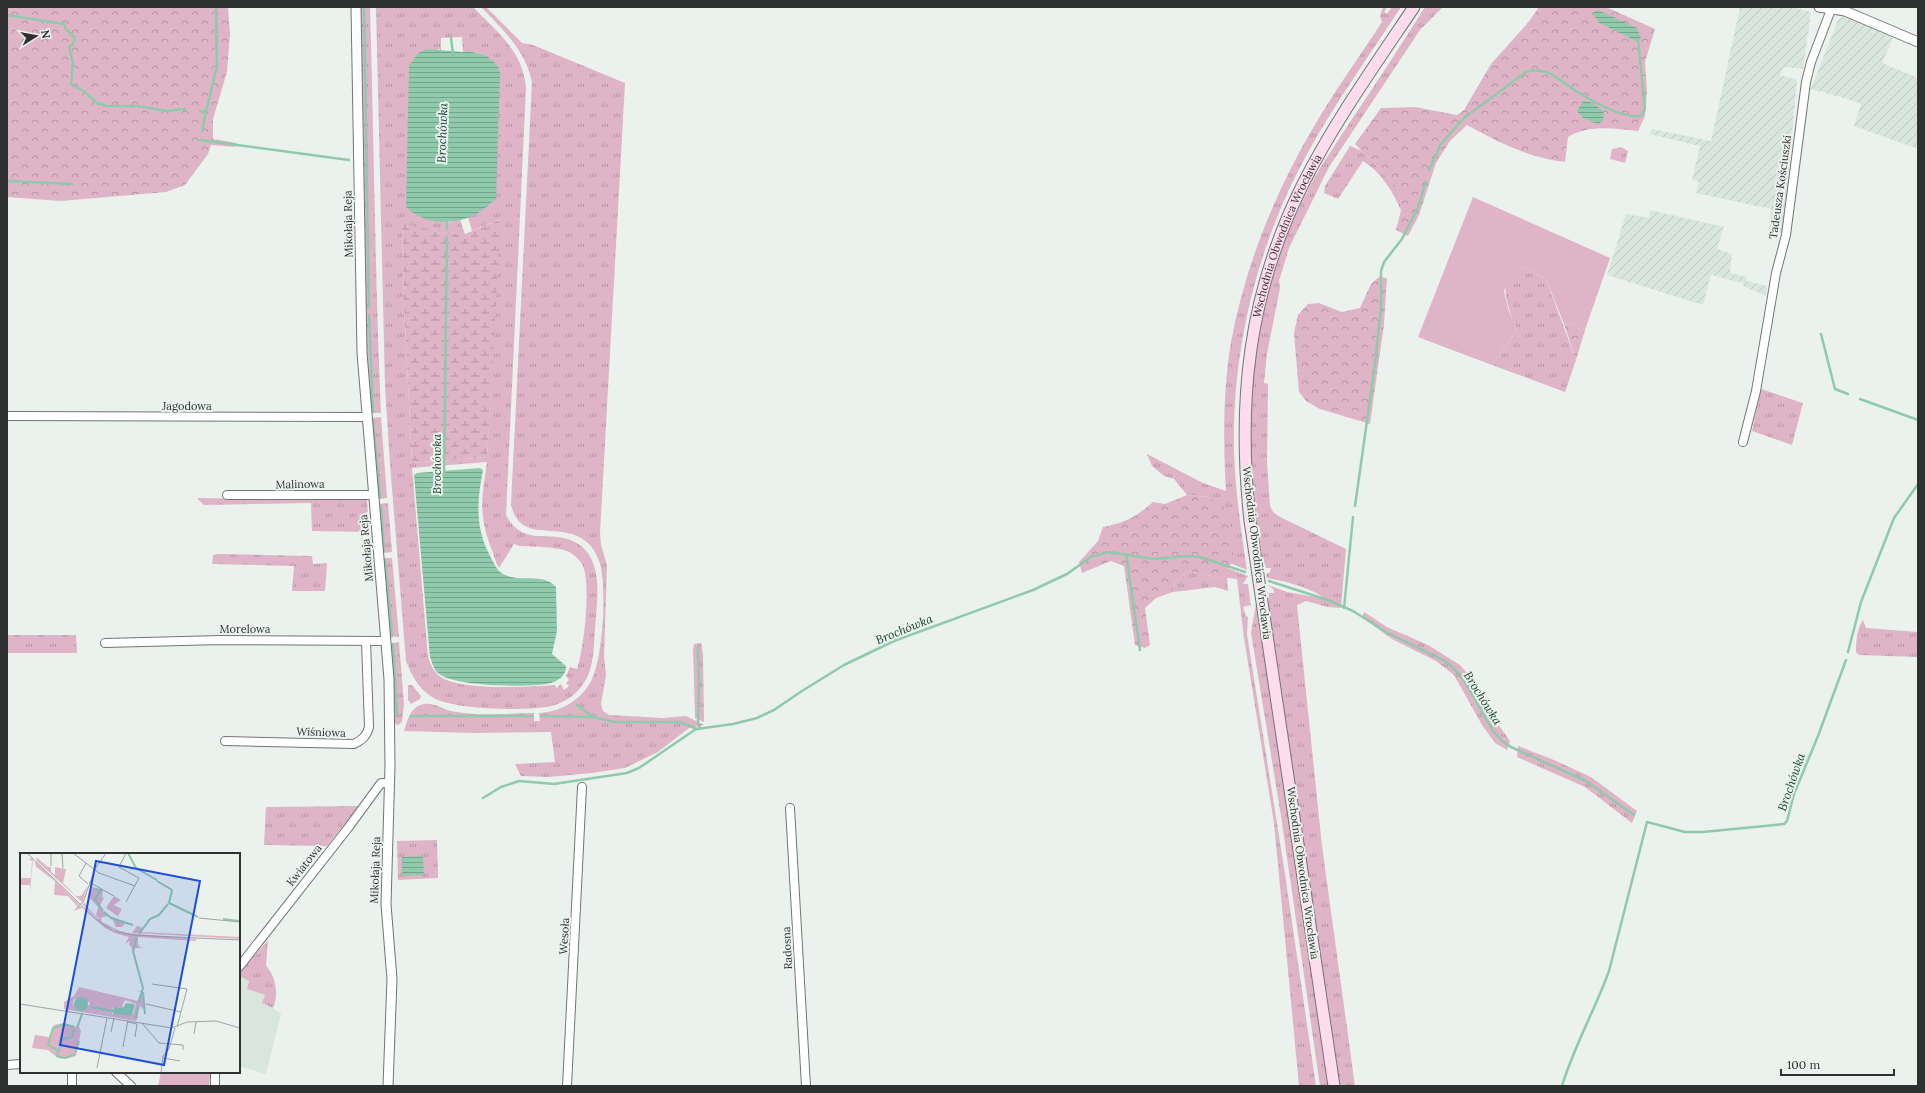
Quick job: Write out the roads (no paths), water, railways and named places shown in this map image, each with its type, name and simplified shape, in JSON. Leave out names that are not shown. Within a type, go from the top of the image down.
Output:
[{"type":"main road","name":"Wschodnia Obwodnica Wrocławia","points":[[1334,1086],[1256,564],[1245,462],[1245,401],[1255,326],[1270,265],[1286,221],[1310,172],[1345,113],[1414,7]]},
{"type":"street","name":"Mikołaja Reja","points":[[356,7],[362,353],[390,705],[386,904],[392,980],[388,1086]]},
{"type":"street","points":[[1819,7],[1845,11],[1918,42]]},
{"type":"street","name":"Tadeusza Kościuszki","points":[[1743,442],[1756,391],[1776,273],[1786,235],[1806,82],[1811,62],[1832,8]]},
{"type":"street","name":"Jagodowa","points":[[7,416],[366,417]]},
{"type":"street","name":"Malinowa","points":[[227,495],[373,495]]},
{"type":"street","name":"Morelowa","points":[[105,642],[237,640],[386,641]]},
{"type":"street","name":"Wiśniowa","points":[[225,741],[354,744],[361,741],[368,732],[369,727],[366,641]]},
{"type":"street","name":"Kwiatowa","points":[[240,966],[344,834],[381,783],[389,783]]},
{"type":"street","name":"Wesoła","points":[[567,1086],[582,787]]},
{"type":"street","name":"Radosna","points":[[790,808],[806,1086]]},
{"type":"street","points":[[7,1065],[20,1064]]},
{"type":"street","points":[[72,1073],[72,1086]]},
{"type":"street","points":[[117,1073],[131,1086]]},
{"type":"street","points":[[215,1073],[215,1086]]},
{"type":"water","points":[[1598,10],[1637,28],[1641,38],[1638,42],[1598,22],[1594,12]]},
{"type":"water","points":[[427,49],[463,52],[469,51],[487,56],[498,66],[500,74],[496,199],[481,211],[468,218],[449,222],[440,222],[422,217],[413,213],[406,207],[409,66],[418,53]]},
{"type":"water","points":[[1583,101],[1590,102],[1604,111],[1603,121],[1598,124],[1583,118],[1577,111]]},
{"type":"water","points":[[480,468],[483,470],[479,492],[479,523],[484,544],[497,568],[509,577],[545,580],[556,587],[557,631],[552,654],[566,666],[566,669],[562,677],[554,682],[541,685],[510,686],[475,684],[459,681],[446,678],[438,673],[434,668],[430,657],[414,475],[417,473]]},
{"type":"water","points":[[423,856],[424,875],[402,876],[402,857]]},
{"type":"waterway","points":[[206,112],[217,66],[216,7]]},
{"type":"waterway","points":[[364,7],[369,307]]},
{"type":"waterway","points":[[7,15],[64,24],[66,29],[75,38],[73,44],[69,47],[73,63],[71,84],[85,92],[97,103],[107,106],[138,106],[167,111],[185,109]]},
{"type":"waterway","name":"Brochówka","points":[[451,38],[453,54]]},
{"type":"waterway","points":[[1429,170],[1441,144],[1464,118],[1526,72],[1547,72],[1583,95],[1607,108],[1625,115],[1641,116],[1645,108],[1638,40]]},
{"type":"waterway","points":[[200,111],[206,112],[202,131]]},
{"type":"waterway","points":[[200,140],[349,160]]},
{"type":"waterway","points":[[7,181],[72,184]]},
{"type":"waterway","points":[[1355,506],[1375,364],[1381,308],[1381,271],[1384,262],[1402,239],[1418,208],[1426,181]]},
{"type":"waterway","name":"Brochówka","points":[[447,221],[447,229]]},
{"type":"waterway","name":"Brochówka","points":[[444,472],[447,237]]},
{"type":"waterway","points":[[369,315],[373,412]]},
{"type":"waterway","points":[[1821,334],[1835,389],[1848,394]]},
{"type":"waterway","points":[[1860,399],[1918,420]]},
{"type":"waterway","points":[[373,421],[380,497]]},
{"type":"waterway","name":"Brochówka","points":[[1848,652],[1861,602],[1894,518],[1918,484]]},
{"type":"waterway","points":[[381,506],[384,551]]},
{"type":"waterway","points":[[1344,608],[1353,517]]},
{"type":"waterway","name":"Brochówka","points":[[577,705],[593,717],[614,722],[680,722],[697,729],[733,724],[757,718],[774,710],[844,665],[894,641],[1033,590],[1067,574],[1091,557],[1108,552],[1154,559],[1186,556],[1200,557],[1245,572]]},
{"type":"waterway","points":[[1126,554],[1140,650]]},
{"type":"waterway","points":[[385,560],[392,636]]},
{"type":"waterway","name":"Brochówka","points":[[1269,581],[1328,600],[1353,611],[1388,633],[1447,662],[1463,678],[1493,731],[1502,741],[1511,747],[1586,781],[1634,815]]},
{"type":"waterway","points":[[393,644],[397,716]]},
{"type":"waterway","points":[[698,648],[698,723],[700,728]]},
{"type":"waterway","name":"Brochówka","points":[[1562,1086],[1572,1057],[1609,971],[1647,822],[1685,832],[1703,832],[1784,824],[1787,821],[1794,794],[1818,736],[1846,660]]},
{"type":"waterway","points":[[411,716],[532,716]]},
{"type":"waterway","points":[[541,716],[593,717]]},
{"type":"waterway","points":[[483,798],[501,787],[519,781],[554,784],[627,773],[639,768],[696,729]]}]
